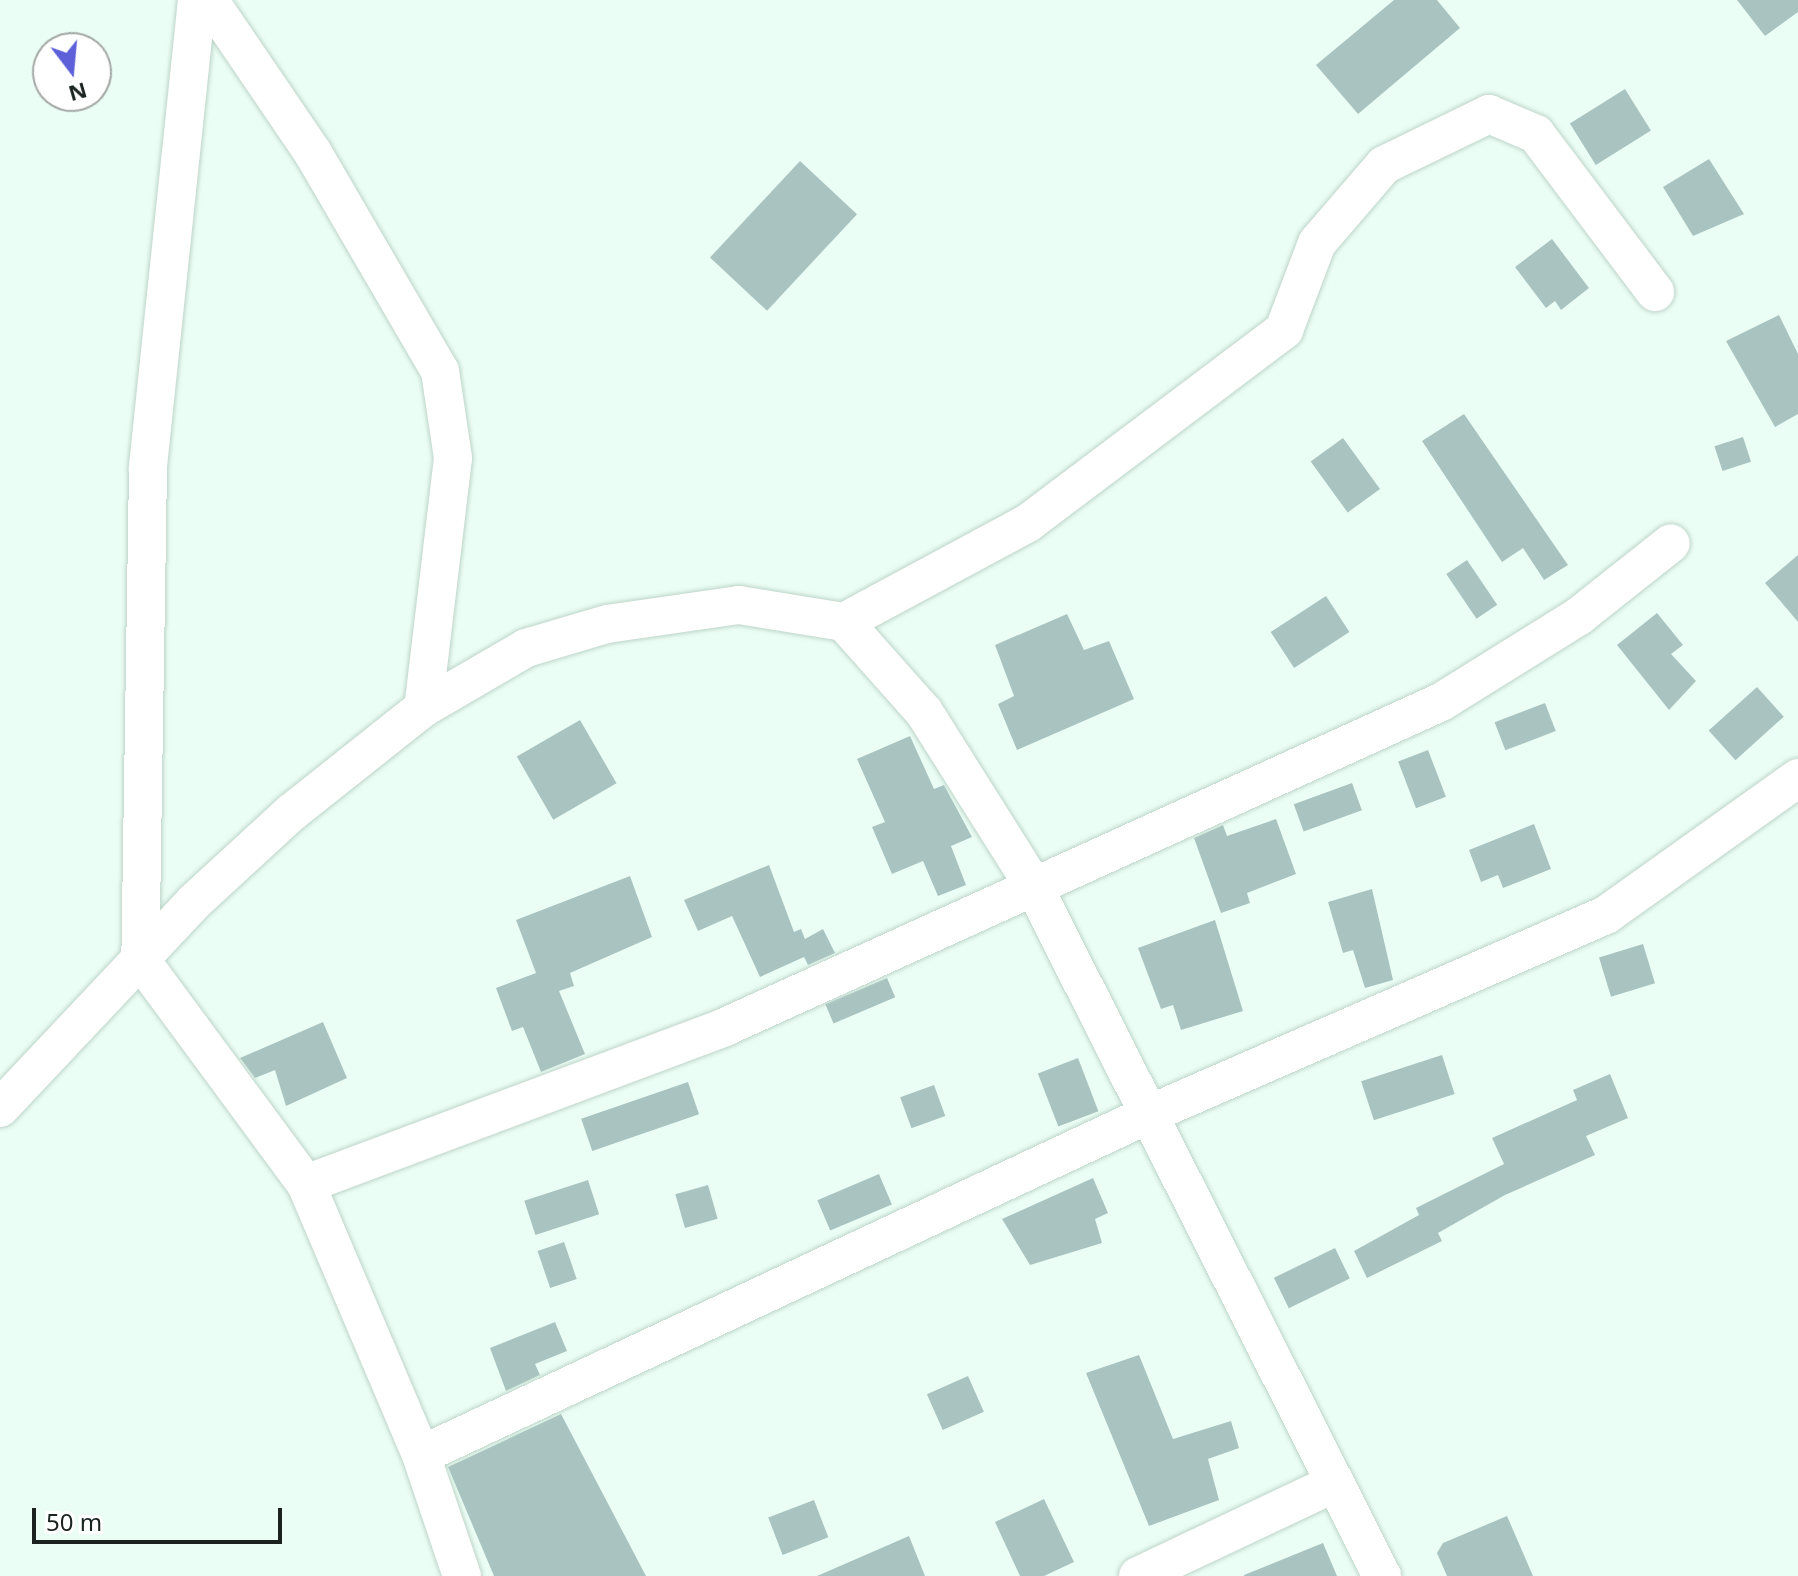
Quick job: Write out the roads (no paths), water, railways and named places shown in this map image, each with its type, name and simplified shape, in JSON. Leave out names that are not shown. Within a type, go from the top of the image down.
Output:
[{"type":"street","points":[[197,0],[148,469],[140,959],[306,1184],[421,1455],[462,1576]]},
{"type":"street","points":[[209,0],[313,153],[440,371],[453,458],[423,708]]},
{"type":"street","points":[[0,1108],[140,959],[292,812],[423,708],[526,648],[607,624],[739,605],[844,622],[1028,523],[1284,330],[1317,243],[1384,165],[1489,114],[1536,134],[1655,292]]},
{"type":"street","points":[[306,1184],[725,1027],[1441,702],[1579,616],[1671,543]]},
{"type":"street","points":[[844,622],[924,712],[1034,887],[1145,1116],[1382,1576]]},
{"type":"street","points":[[421,1455],[1145,1116],[1606,915],[1798,778]]},
{"type":"street","points":[[1138,1576],[1335,1483]]}]
